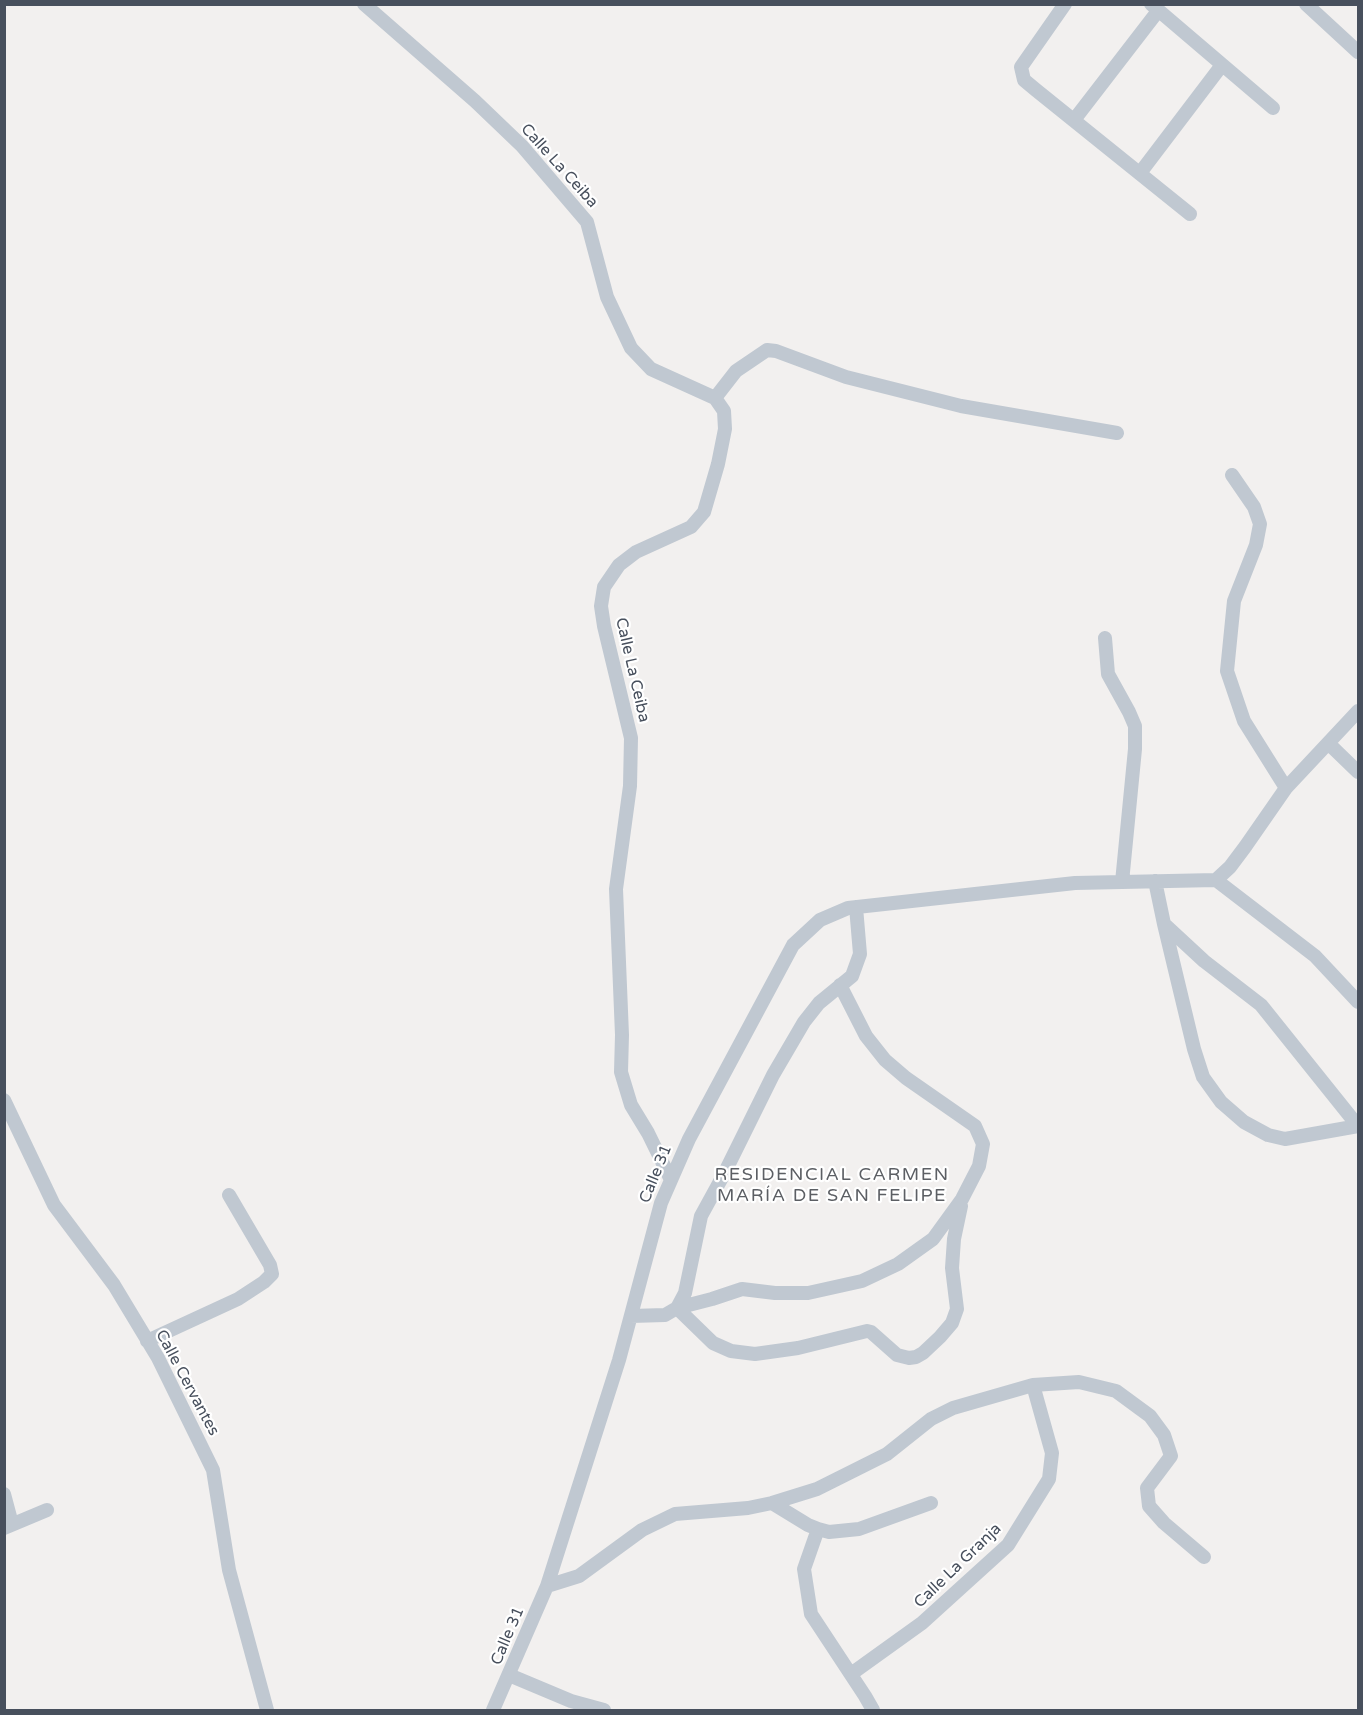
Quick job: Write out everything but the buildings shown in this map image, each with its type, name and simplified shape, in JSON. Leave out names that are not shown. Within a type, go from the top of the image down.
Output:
[{"type":"street","name":"Calle La Ceiba","points":[[364,4],[475,101],[522,146],[587,222],[607,297],[631,348],[651,369],[715,398],[723,411],[725,429],[704,512],[691,527],[636,552],[619,565],[604,586],[602,606],[604,626],[631,738],[630,786],[616,888],[622,1035],[621,1072],[631,1105],[648,1133],[670,1180]]},
{"type":"street","points":[[1065,4],[1021,67],[1024,80],[1190,214]]},
{"type":"street","points":[[1306,4],[1359,52]]},
{"type":"street","points":[[1074,120],[1155,8],[1273,108]]},
{"type":"street","points":[[1140,173],[1222,65]]},
{"type":"street","points":[[715,398],[736,371],[767,350],[776,351],[846,377],[961,406],[1118,433]]},
{"type":"street","points":[[1232,475],[1254,507],[1260,524],[1256,545],[1234,601],[1227,671],[1244,721],[1286,788]]},
{"type":"street","points":[[1105,638],[1108,674],[1135,726],[1135,749],[1122,882]]},
{"type":"street","points":[[1359,711],[1286,788],[1230,867],[1216,880],[1315,956],[1359,1002]]},
{"type":"street","points":[[1328,743],[1359,772]]},
{"type":"street","name":"Calle 31","points":[[493,1710],[547,1586],[619,1360],[661,1203],[670,1180],[688,1139],[793,945],[820,920],[848,908],[1075,883],[1216,880]]},
{"type":"street","points":[[1155,881],[1164,924],[1194,1049],[1203,1077],[1221,1102],[1244,1122],[1268,1135],[1285,1139],[1359,1126],[1261,1005],[1204,961],[1164,924]]},
{"type":"street","points":[[677,1308],[685,1293],[701,1216],[773,1075],[804,1022],[819,1003],[852,976],[860,954],[856,907]]},
{"type":"street","points":[[631,1316],[665,1315],[677,1308],[742,1289],[775,1293],[807,1293],[862,1281],[898,1264],[933,1239],[962,1199],[979,1166],[982,1144],[975,1126],[906,1078],[885,1060],[866,1036],[840,985]]},
{"type":"street","name":"Calle Cervantes","points":[[4,1100],[54,1205],[114,1286],[158,1358],[213,1470],[229,1570],[267,1710]]},
{"type":"street","points":[[147,1341],[238,1299],[272,1274],[270,1265],[229,1195]]},
{"type":"street","points":[[677,1308],[713,1343],[731,1351],[755,1354],[798,1348],[867,1331],[897,1355],[916,1357],[923,1353],[952,1323],[957,1309],[952,1268],[954,1239],[962,1199]]},
{"type":"street","points":[[547,1586],[579,1576],[642,1530],[675,1514],[748,1508],[817,1489],[887,1454],[931,1419],[953,1408],[1033,1385],[1079,1382],[1116,1392],[1150,1416],[1164,1435],[1171,1456],[1147,1488],[1149,1506],[1164,1523],[1204,1557]]},
{"type":"street","name":"Calle La Granja","points":[[851,1674],[922,1623],[1008,1545],[1049,1479],[1052,1453],[1033,1385]]},
{"type":"street","points":[[4,1494],[8,1526],[47,1510]]},
{"type":"street","points":[[772,1503],[808,1525],[829,1532],[859,1529],[931,1503]]},
{"type":"street","points":[[818,1529],[804,1569],[811,1614],[873,1710]]},
{"type":"street","points":[[509,1675],[570,1701],[604,1710]]},
{"type":"district","name":"RESIDENCIAL CARMEN MARÍA DE SAN FELIPE","points":[[832,1185]]}]
